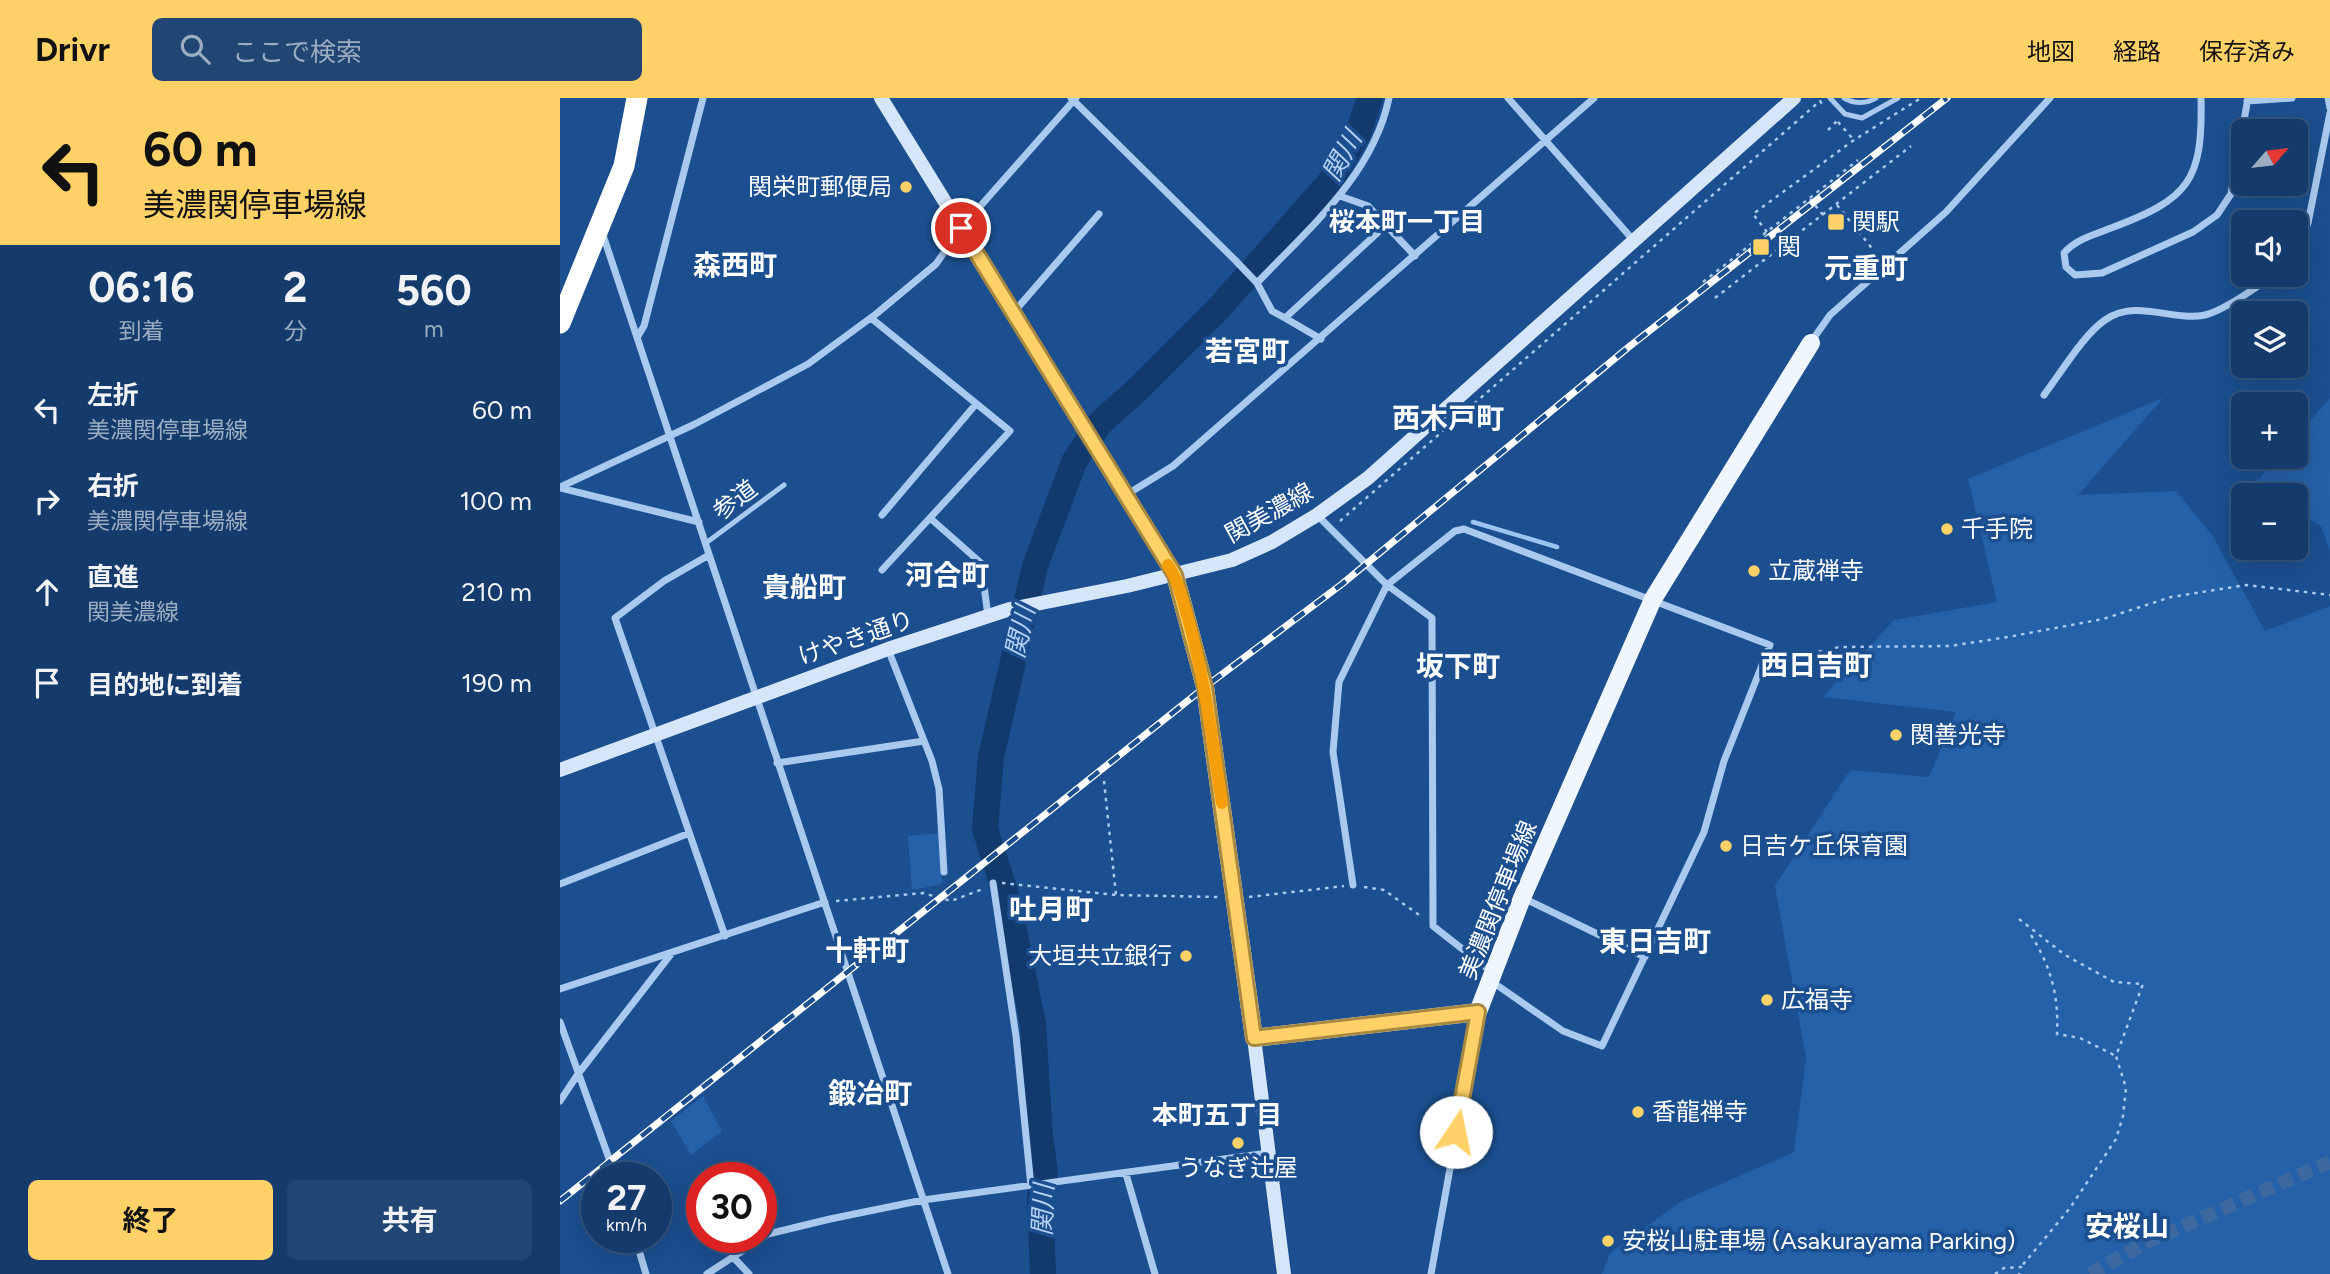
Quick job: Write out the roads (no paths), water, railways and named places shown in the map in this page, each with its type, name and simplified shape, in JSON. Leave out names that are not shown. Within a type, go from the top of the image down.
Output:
[{"type":"highway","points":[[560,323],[624,166],[637,98]]},
{"type":"main road","points":[[881,98],[1175,575],[1205,687],[1236,899],[1284,1274]]},
{"type":"main road","name":"関美濃線","points":[[1175,575],[1232,560],[1272,542],[1317,515],[1368,478],[1794,98]]},
{"type":"main road","name":"美濃関停車場線","points":[[1254,1038],[1478,1012],[1522,898],[1653,599],[1811,343]]},
{"type":"main road","name":"けやき通り","points":[[560,770],[656,737],[888,649],[1010,609],[1175,575]]},
{"type":"street","points":[[638,335],[644,326],[703,98]]},
{"type":"street","points":[[1257,283],[1340,196],[1368,157],[1389,98]]},
{"type":"street","points":[[1508,98],[1635,242]]},
{"type":"street","points":[[1126,495],[1173,466],[1594,98]]},
{"type":"street","points":[[1811,343],[1830,315],[1946,212],[2050,98]]},
{"type":"street","points":[[2201,98],[2201,151],[2192,176],[2176,194],[2146,215],[2073,242],[2064,253],[2066,267],[2075,275],[2102,273],[2193,232],[2217,215],[2231,194],[2248,99],[2292,98]]},
{"type":"street","points":[[2308,223],[2330,111],[2328,98]]},
{"type":"street","points":[[560,487],[695,424],[808,364],[871,318],[936,264],[961,228],[1074,99],[1257,283],[1272,311],[1321,339]]},
{"type":"street","points":[[1340,196],[1368,206],[1415,256]]},
{"type":"street","points":[[1013,313],[1099,214]]},
{"type":"street","points":[[600,225],[948,1274]]},
{"type":"street","points":[[1284,318],[1386,225]]},
{"type":"street","points":[[2044,395],[2106,319],[2126,311],[2157,310],[2187,317],[2207,315],[2255,287]]},
{"type":"street","points":[[871,318],[1010,431],[882,570]]},
{"type":"street","points":[[882,515],[975,404]]},
{"type":"street","points":[[560,487],[699,522]]},
{"type":"street","points":[[1317,515],[1329,530],[1368,563],[1387,585],[1432,618],[1433,926],[1492,977],[1563,1031],[1602,1046],[1704,832],[1724,761],[1770,645],[1464,528],[1455,531],[1387,585],[1339,682],[1334,752],[1353,885]]},
{"type":"street","points":[[930,518],[981,563],[988,616]]},
{"type":"street","points":[[709,555],[664,581],[615,618],[687,834],[725,936]]},
{"type":"street","points":[[888,649],[924,741],[939,789],[944,872]]},
{"type":"street","points":[[777,764],[924,741]]},
{"type":"street","points":[[560,884],[687,834]]},
{"type":"street","points":[[993,883],[1016,1036],[1031,1186]]},
{"type":"street","points":[[1522,898],[1645,957]]},
{"type":"street","points":[[560,989],[825,902]]},
{"type":"street","points":[[560,1101],[671,953]]},
{"type":"street","points":[[1431,1274],[1478,1012]]},
{"type":"street","points":[[560,1022],[610,1162]]},
{"type":"street","points":[[707,1274],[768,1234],[923,1200],[1268,1153]]},
{"type":"street","points":[[1126,1174],[1155,1274]]},
{"type":"street","points":[[640,1253],[646,1274]]},
{"type":"street","points":[[733,1257],[749,1274]]},
{"type":"lane","points":[[1830,98],[1845,114],[1862,118],[1898,98]]},
{"type":"lane","points":[[1844,98],[1850,102],[1870,102],[1876,98]]},
{"type":"lane","name":"参道","points":[[706,543],[785,485]]},
{"type":"waterway","name":"関川","points":[[1043,1274],[1040,1197],[1045,1171],[1040,1137],[1033,1024],[1008,901],[985,829],[991,757],[1035,566],[1074,462],[1100,423],[1219,308],[1330,182],[1358,133],[1370,98]]},
{"type":"waterway","points":[[1473,522],[1557,547]]},
{"type":"tunnel","points":[[2090,1274],[2147,1242],[2330,1162]]},
{"type":"railway","points":[[560,1201],[1205,687],[1342,584],[1630,346],[1947,98]]},
{"type":"place","name":"関栄町郵便局","points":[[906,187]]},
{"type":"place","name":"関駅","points":[[1836,222]]},
{"type":"place","name":"関","points":[[1761,247]]},
{"type":"place","name":"千手院","points":[[1947,529]]},
{"type":"place","name":"立蔵禅寺","points":[[1754,571]]},
{"type":"place","name":"関善光寺","points":[[1896,735]]},
{"type":"place","name":"日吉ケ丘保育園","points":[[1726,846]]},
{"type":"place","name":"大垣共立銀行","points":[[1186,956]]},
{"type":"place","name":"広福寺","points":[[1767,1000]]},
{"type":"place","name":"香龍禅寺","points":[[1638,1112]]},
{"type":"place","name":"うなぎ辻屋","points":[[1238,1143]]},
{"type":"place","name":"安桜山駐車場 (Asakurayama Parking)","points":[[1608,1241]]},
{"type":"district","name":"桜本町一丁目","points":[[1407,222]]},
{"type":"district","name":"森西町","points":[[735,265]]},
{"type":"district","name":"元重町","points":[[1866,268]]},
{"type":"district","name":"若宮町","points":[[1247,351]]},
{"type":"district","name":"西木戸町","points":[[1448,418]]},
{"type":"district","name":"河合町","points":[[947,575]]},
{"type":"district","name":"貴船町","points":[[804,587]]},
{"type":"district","name":"西日吉町","points":[[1816,665]]},
{"type":"district","name":"坂下町","points":[[1458,666]]},
{"type":"district","name":"吐月町","points":[[1051,909]]},
{"type":"district","name":"東日吉町","points":[[1655,941]]},
{"type":"district","name":"十軒町","points":[[867,950]]},
{"type":"district","name":"鍛冶町","points":[[870,1093]]},
{"type":"district","name":"本町五丁目","points":[[1217,1115]]},
{"type":"district","name":"安桜山","points":[[2127,1226]]}]
